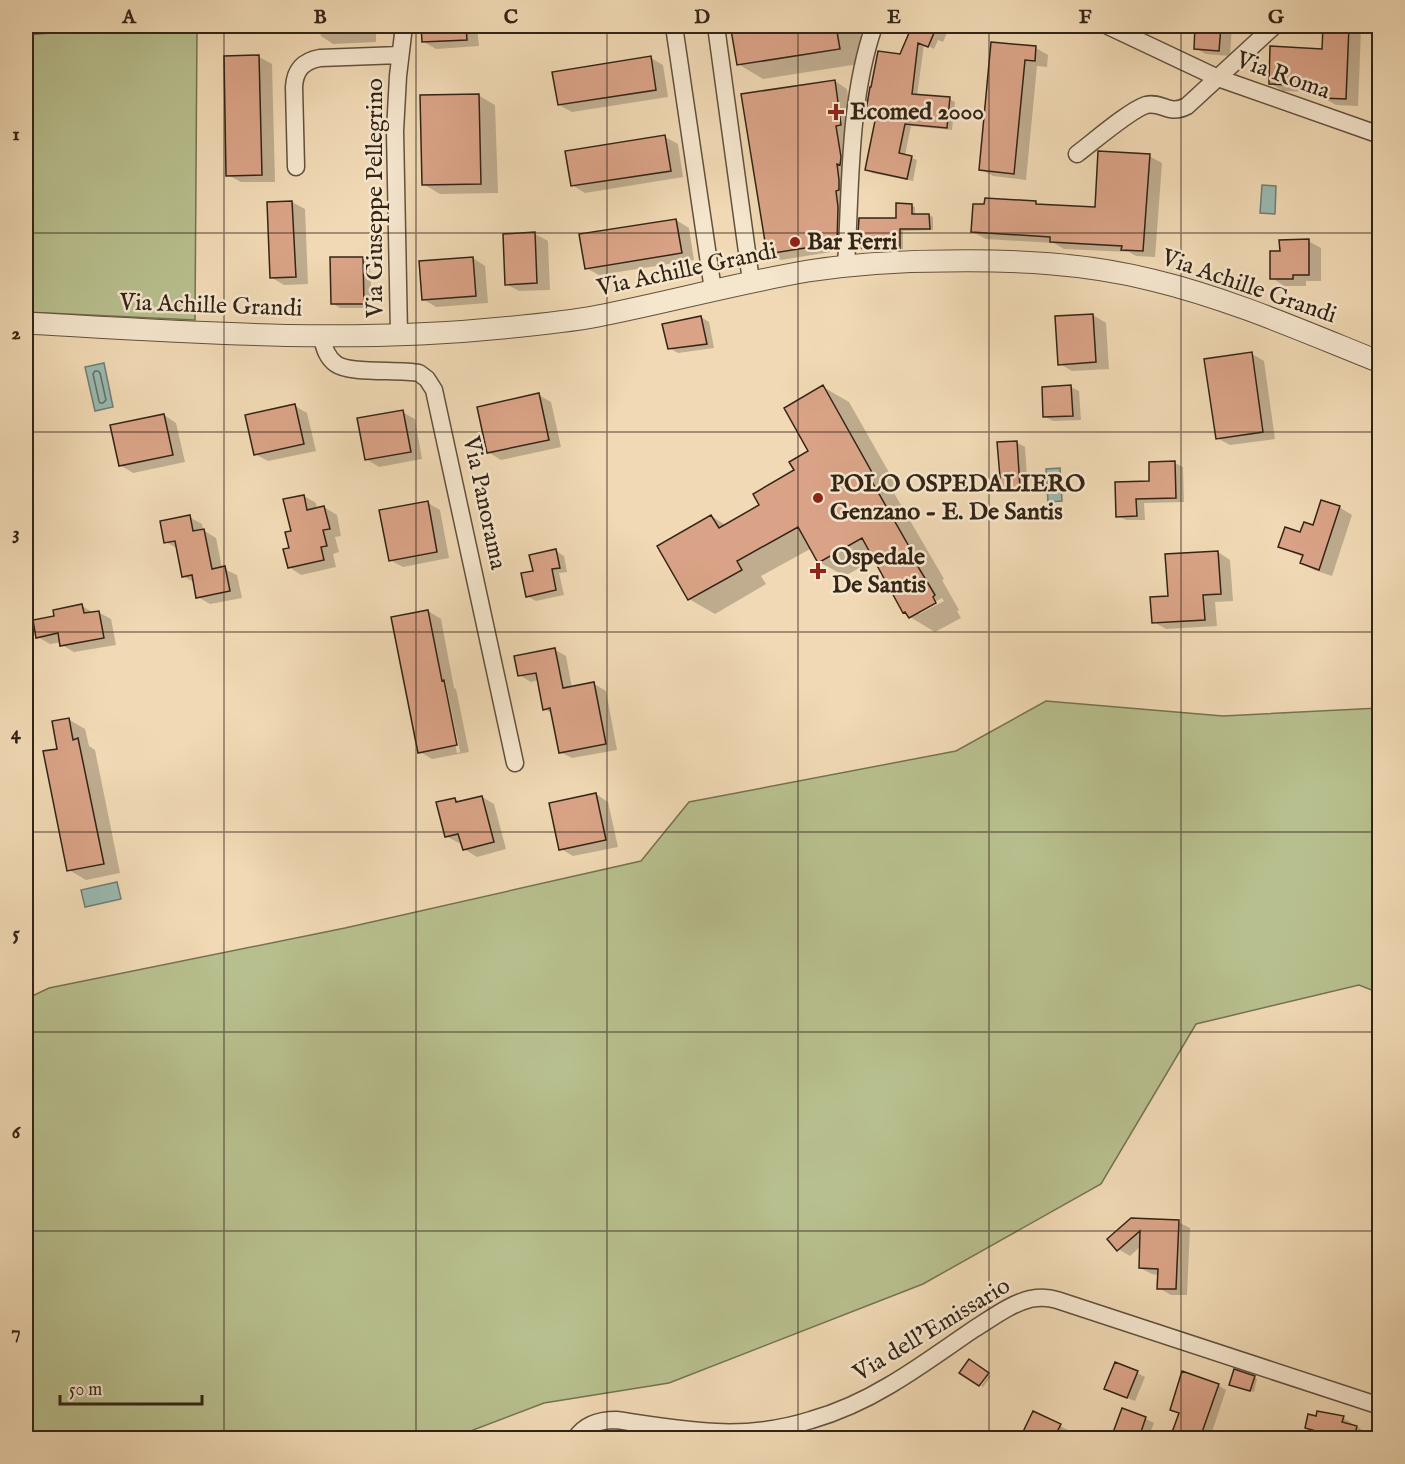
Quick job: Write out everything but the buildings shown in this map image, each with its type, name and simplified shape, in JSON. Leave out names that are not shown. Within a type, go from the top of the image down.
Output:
[{"type":"street","name":"Via Giuseppe Pellegrino","points":[[399,334],[395,131],[396,93],[404,26]]},
{"type":"street","points":[[674,26],[712,290]]},
{"type":"street","points":[[716,26],[751,281]]},
{"type":"street","points":[[846,266],[855,108],[863,65],[874,26]]},
{"type":"street","name":"Via Roma","points":[[1108,26],[1218,78],[1380,135]]},
{"type":"street","points":[[1077,154],[1142,107],[1155,105],[1170,110],[1183,108],[1190,104],[1274,26]]},
{"type":"street","points":[[296,167],[294,87],[295,77],[300,68],[308,61],[316,59],[400,55]]},
{"type":"street","name":"Via Achille Grandi","points":[[26,323],[180,332],[321,335],[399,334],[499,328],[596,316],[751,281],[846,266],[914,261],[992,261],[1057,264],[1156,280],[1237,305],[1380,362]]},
{"type":"street","name":"Via Panorama","points":[[321,335],[326,352],[332,361],[342,368],[418,373],[427,379],[434,390],[515,763]]},
{"type":"street","name":"Via dell'Emissario","points":[[576,1438],[587,1427],[604,1420],[725,1433],[754,1432],[807,1421],[866,1399],[1004,1310],[1024,1301],[1041,1297],[1058,1300],[1380,1406]]},
{"type":"green space","points":[[143,26],[197,26],[195,320],[26,312],[26,35]]},
{"type":"green space","points":[[1046,701],[1223,716],[1379,708],[1379,993],[1359,985],[1196,1024],[1101,1184],[923,1284],[669,1383],[544,1403],[452,1438],[26,1438],[26,999],[49,988],[345,928],[641,861],[689,802],[956,751]]},
{"type":"water","points":[[1262,185],[1276,186],[1275,214],[1260,213]]},
{"type":"water","points":[[104,363],[113,407],[95,411],[85,367]]},
{"type":"water","points":[[1060,468],[1062,501],[1048,502],[1046,469]]},
{"type":"water","points":[[117,882],[121,899],[85,907],[81,890]]},
{"type":"place","name":"Ecomed 2000","points":[[836,112]]},
{"type":"place","name":"Bar Ferri","points":[[795,242]]},
{"type":"place","name":"POLO OSPEDALIERO Genzano - E. De Santis","points":[[818,498]]},
{"type":"place","name":"Ospedale De Santis","points":[[818,571]]}]
